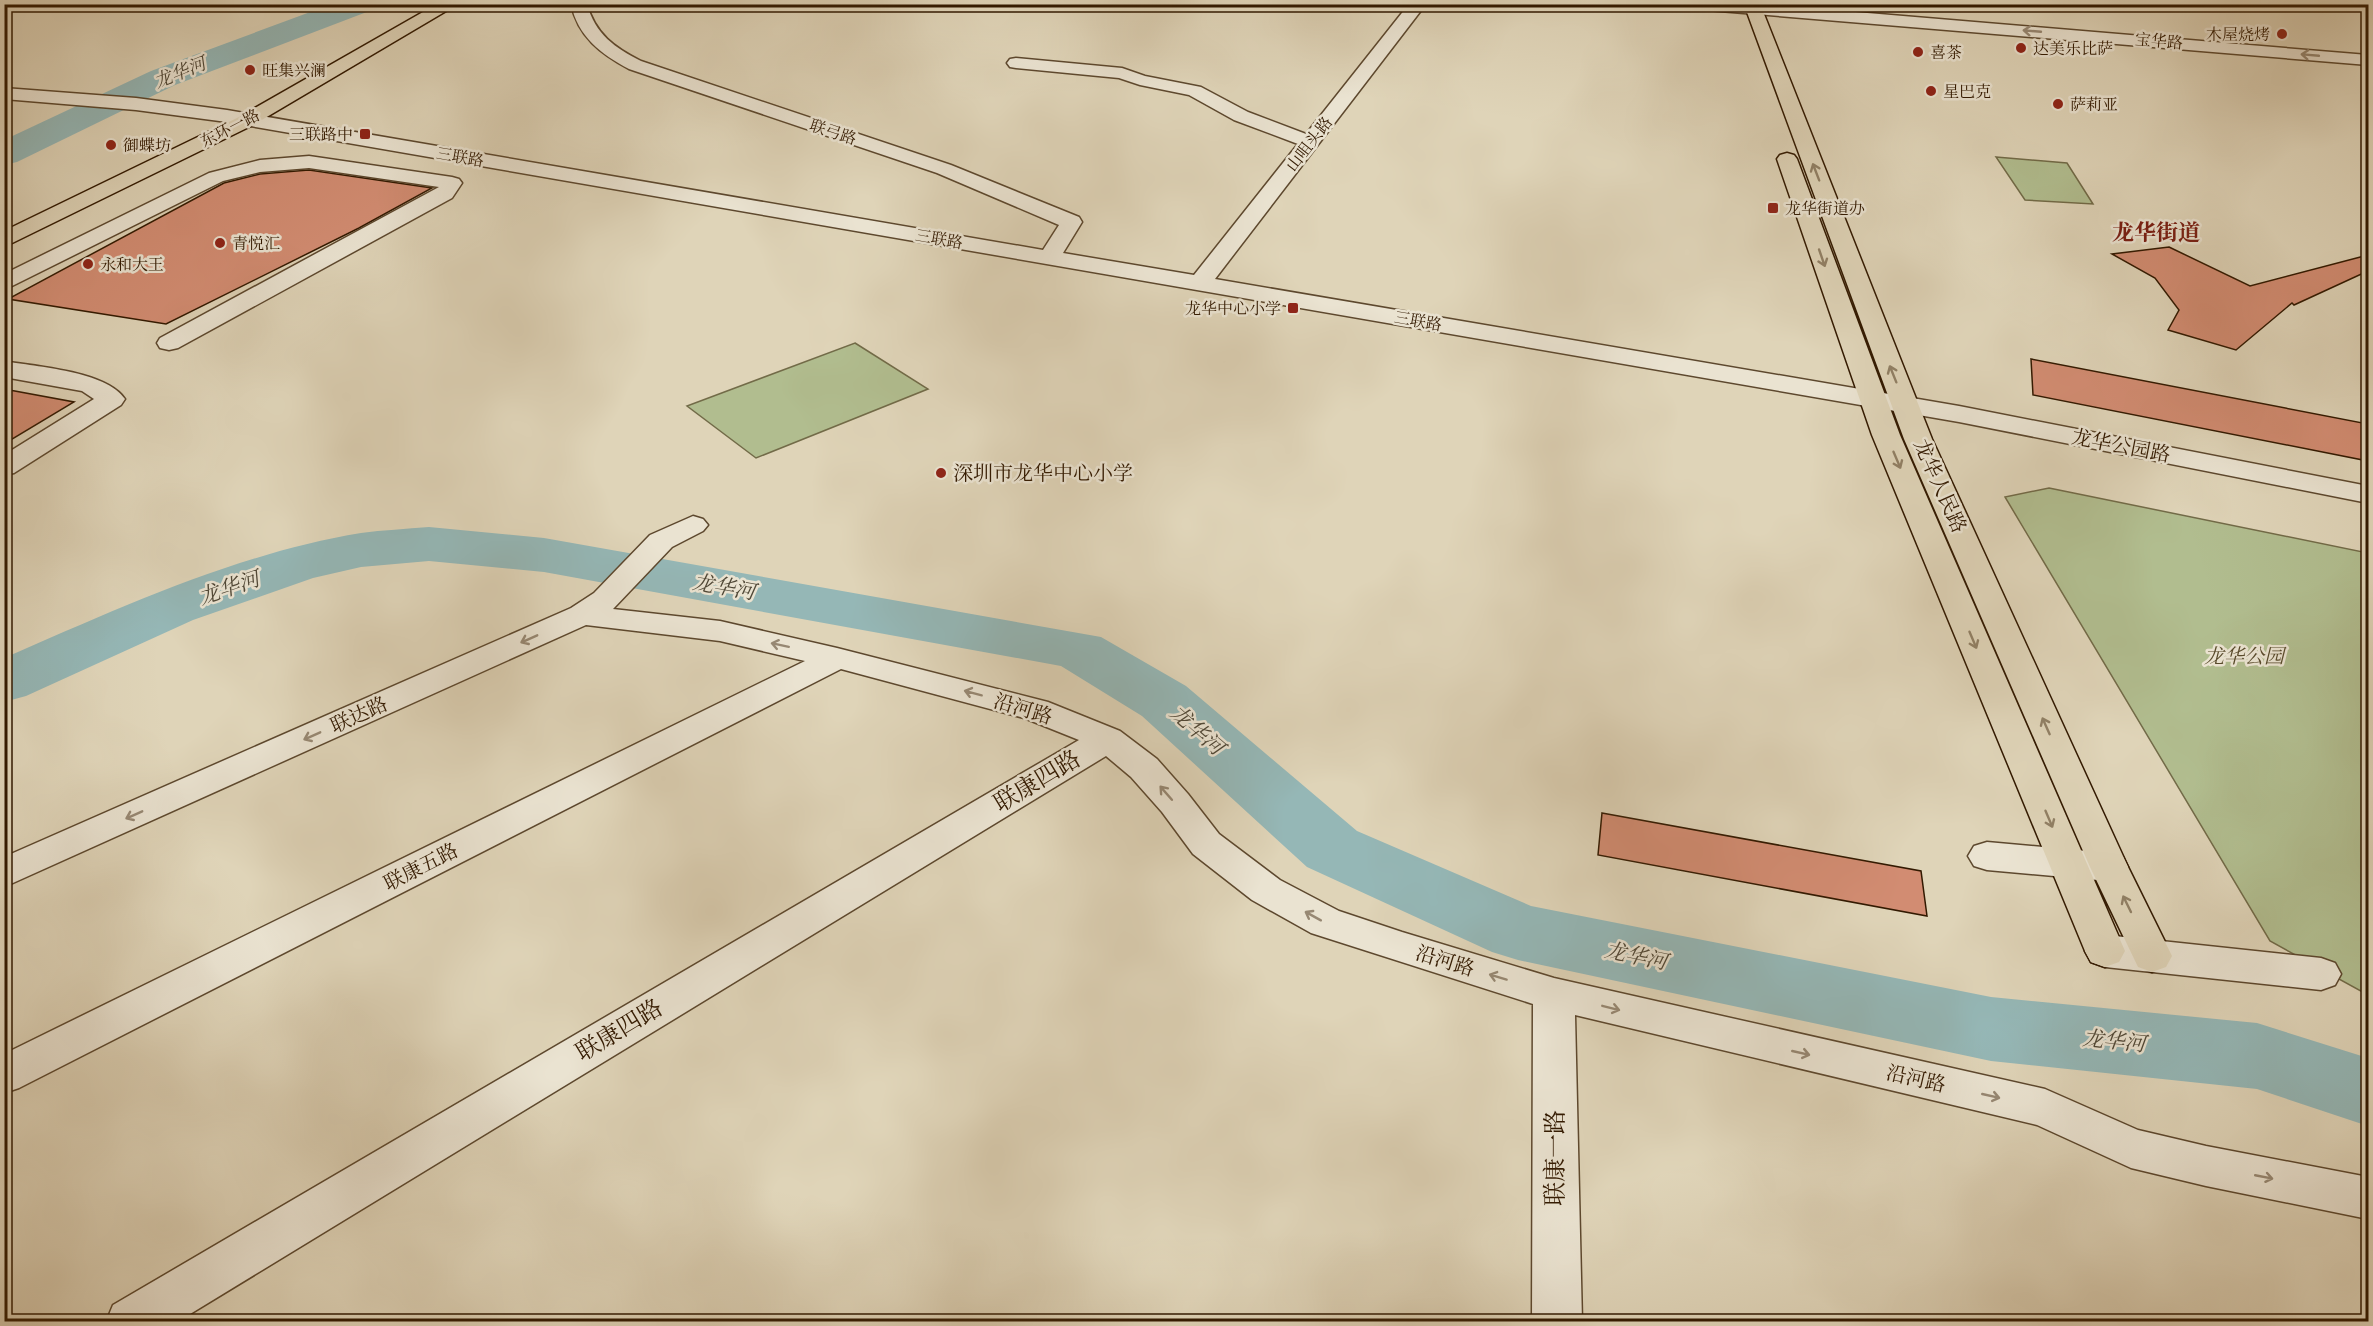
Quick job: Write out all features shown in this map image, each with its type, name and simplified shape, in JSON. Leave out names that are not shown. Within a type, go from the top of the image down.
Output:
[{"type":"main road","name":"东环一路","points":[[4,225],[236,118],[429,4]]},
{"type":"main road","name":"东环一路","points":[[4,240],[450,4]]},
{"type":"main road","name":"龙华人民路","points":[[1743,6],[1872,399],[2105,951]]},
{"type":"main road","name":"龙华人民路","points":[[1743,6],[1905,404],[2109,867],[2152,956]]},
{"type":"street","name":"联弓路","points":[[579,4],[581,18],[604,49],[635,65],[944,169],[1071,222],[1049,258]]},
{"type":"street","name":"山咀头路","points":[[1199,284],[1418,4]]},
{"type":"street","name":"宝华路","points":[[1695,4],[1743,6],[2368,60]]},
{"type":"street","points":[[1016,63],[1122,73],[1140,80],[1196,91],[1241,116],[1311,142]]},
{"type":"street","name":"三联路","points":[[4,93],[136,104],[236,118],[1872,399]]},
{"type":"street","points":[[4,283],[216,177],[260,166],[309,162],[452,183],[445,194],[169,343]]},
{"type":"street","points":[[4,369],[90,384],[112,399],[4,467]]},
{"type":"street","name":"龙华公园路","points":[[1872,399],[2368,495]]},
{"type":"street","name":"联达路","points":[[4,873],[582,615],[611,594],[652,550],[673,534],[693,525]]},
{"type":"street","name":"沿河路","points":[[582,615],[720,631],[837,658],[1036,710],[1108,739],[1144,768],[1175,803],[1206,844],[1266,890],[1325,922],[1554,994],[2045,1108],[2131,1148],[2206,1166],[2368,1198]]},
{"type":"street","name":"联康五路","points":[[4,1075],[837,658]]},
{"type":"street","name":"联康四路","points":[[131,1322],[1108,739]]},
{"type":"street","points":[[1987,856],[2109,867]]},
{"type":"street","points":[[2105,951],[2321,974]]},
{"type":"street","name":"联康一路","points":[[1554,994],[1557,1322]]},
{"type":"green space","points":[[1996,157],[2067,163],[2093,204],[2025,200]]},
{"type":"green space","points":[[855,343],[928,389],[756,458],[687,406]]},
{"type":"green space","name":"龙华公园","points":[[2049,488],[2368,553],[2368,995],[2270,941],[2005,497]]},
{"type":"building","name":"青悦汇","points":[[309,170],[432,188],[359,228],[166,324],[8,299],[224,183],[260,174]]},
{"type":"building","points":[[2169,247],[2250,286],[2368,255],[2368,271],[2294,305],[2292,303],[2236,350],[2168,330],[2179,310],[2155,278],[2112,254]]},
{"type":"building","points":[[2031,359],[2368,424],[2368,461],[2033,395]]},
{"type":"building","points":[[4,389],[74,402],[4,444]]},
{"type":"building","points":[[1602,813],[1921,871],[1927,916],[1598,855]]},
{"type":"waterway","name":"龙华河","points":[[4,154],[163,78],[361,4]]},
{"type":"waterway","name":"龙华河","points":[[4,682],[172,607],[296,565],[361,550],[429,544],[544,555],[1079,650],[1164,701],[1332,849],[1518,932],[1991,1029],[2257,1056],[2368,1092]]},
{"type":"place","name":"木屋烧烤","points":[[2282,34]]},
{"type":"place","name":"达美乐比萨","points":[[2021,48]]},
{"type":"place","name":"喜茶","points":[[1918,52]]},
{"type":"place","name":"旺集兴澜","points":[[250,70]]},
{"type":"place","name":"星巴克","points":[[1931,91]]},
{"type":"place","name":"萨莉亚","points":[[2058,104]]},
{"type":"place","name":"三联路中","points":[[365,134]]},
{"type":"place","name":"御蝶坊","points":[[111,145]]},
{"type":"place","name":"龙华街道办","points":[[1773,208]]},
{"type":"place","name":"青悦汇","points":[[220,243]]},
{"type":"place","name":"永和大王","points":[[88,264]]},
{"type":"place","name":"龙华中心小学","points":[[1293,308]]},
{"type":"place","name":"深圳市龙华中心小学","points":[[941,473]]},
{"type":"district","name":"龙华街道","points":[[2156,233]]}]
